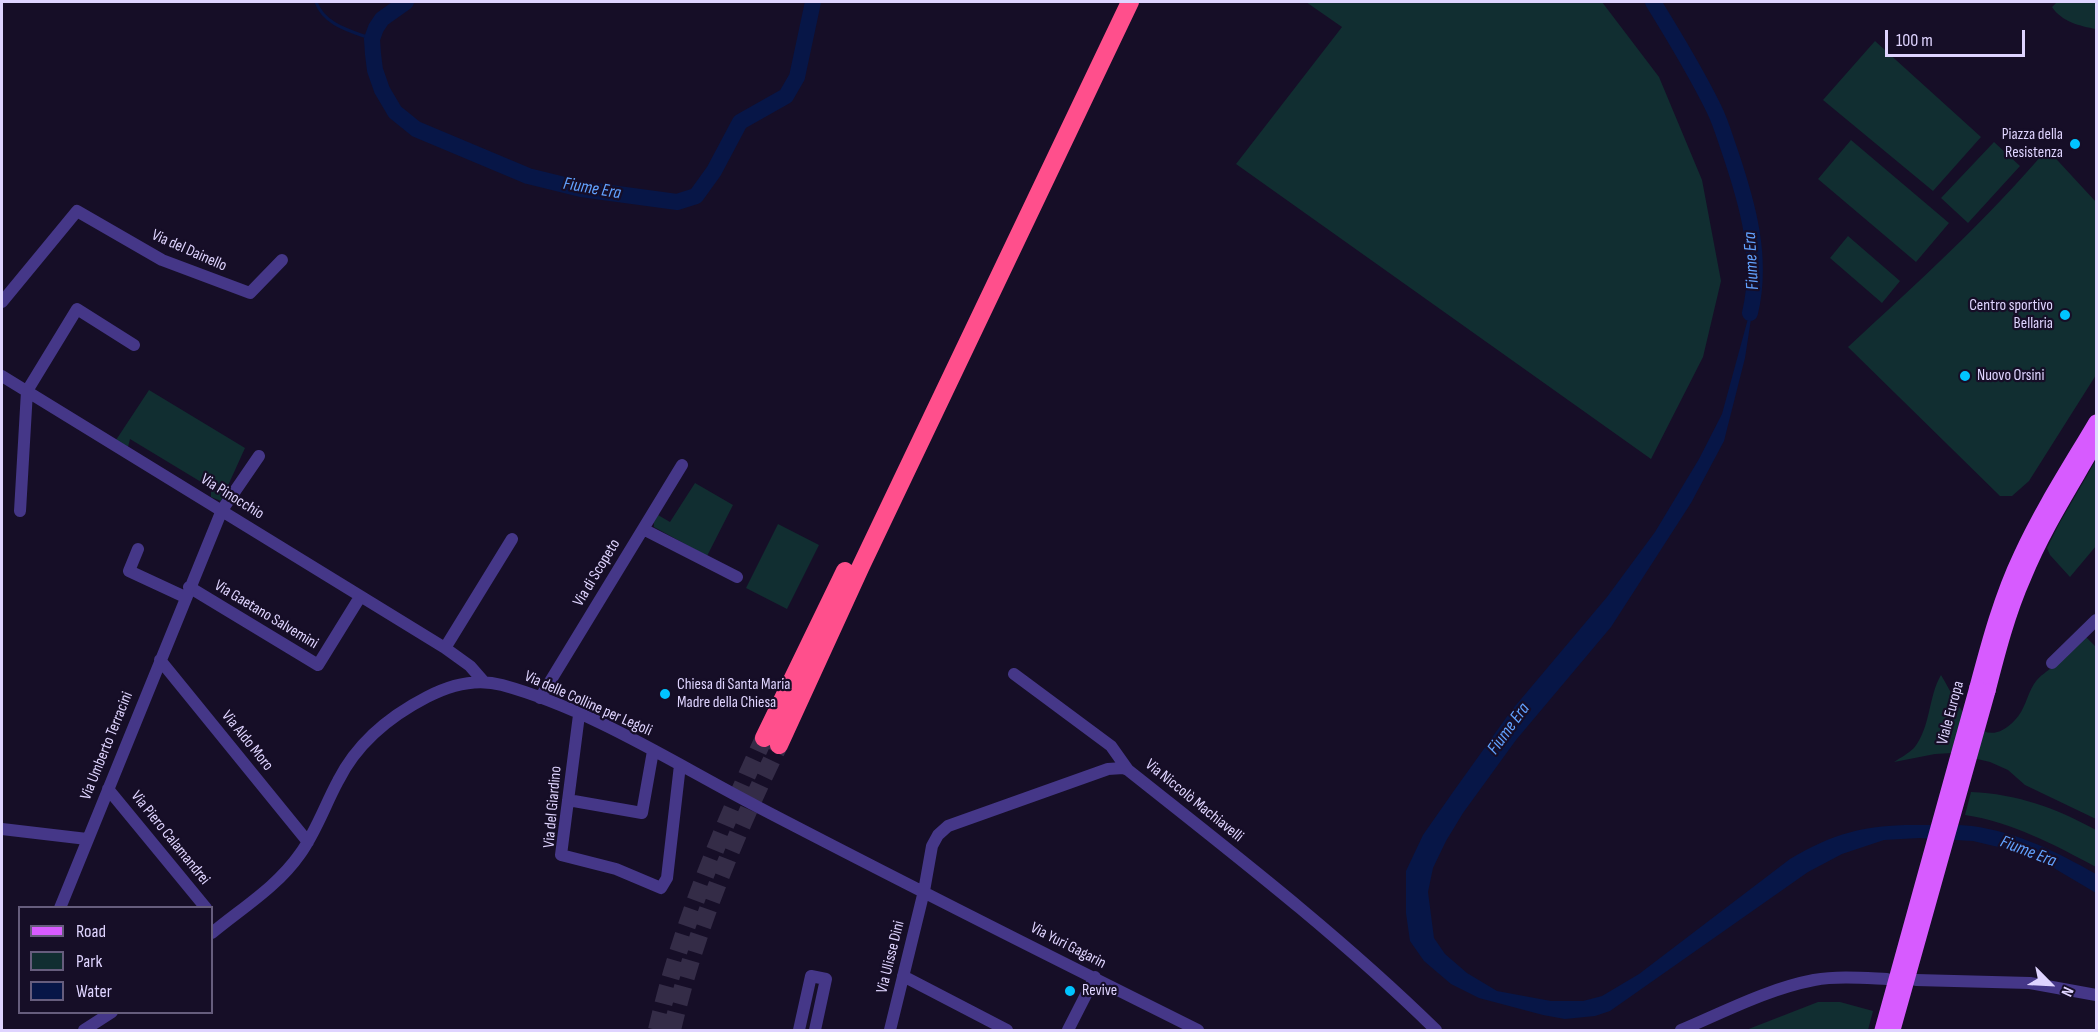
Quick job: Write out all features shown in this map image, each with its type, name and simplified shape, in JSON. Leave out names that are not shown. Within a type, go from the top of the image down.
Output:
[{"type":"highway","points":[[1118,2],[771,742],[861,566],[1130,2]]},
{"type":"main road","name":"Viale Europa","points":[[1893,1030],[1982,689],[2001,603],[2020,556],[2045,508],[2097,422]]},
{"type":"main road","name":"Viale Europa","points":[[1882,1030],[1982,689],[2031,560],[2097,443]]},
{"type":"street","name":"Via del Dainello","points":[[2,302],[77,211],[162,260],[250,293],[282,260]]},
{"type":"street","points":[[20,511],[27,391],[77,309],[134,345]]},
{"type":"street","name":"Via Pinocchio","points":[[2,376],[445,648],[470,666],[484,682]]},
{"type":"street","name":"Via Umberto Terracini","points":[[61,906],[222,510],[259,456]]},
{"type":"street","name":"Via di Scopeto","points":[[540,698],[682,465]]},
{"type":"street","points":[[643,529],[737,577]]},
{"type":"street","points":[[445,648],[512,538]]},
{"type":"street","points":[[138,549],[129,571],[188,592]]},
{"type":"street","name":"Via Gaetano Salvemini","points":[[188,592],[318,665],[360,597]]},
{"type":"street","points":[[2052,663],[2097,620]]},
{"type":"street","name":"Via Aldo Moro","points":[[160,660],[308,842]]},
{"type":"street","points":[[1014,674],[1111,746],[1128,770]]},
{"type":"street","name":"Via delle Colline per Legoli","points":[[216,929],[275,883],[295,861],[308,842],[343,770],[369,737],[391,719],[430,695],[460,684],[484,682],[502,685],[579,714],[924,891]]},
{"type":"street","name":"Via del Giardino","points":[[579,714],[561,855],[616,869],[661,888],[667,878],[680,765]]},
{"type":"street","points":[[568,800],[642,813],[653,751]]},
{"type":"street","name":"Via Niccolò Machiavelli","points":[[924,891],[932,846],[938,835],[948,826],[1108,769],[1123,768],[1318,923],[1436,1030]]},
{"type":"street","name":"Via Piero Calamandrei","points":[[108,789],[204,906]]},
{"type":"street","points":[[2,829],[87,839]]},
{"type":"street","name":"Via Ulisse Dini","points":[[890,1030],[924,891]]},
{"type":"street","name":"Via Yuri Gagarin","points":[[924,891],[1198,1030]]},
{"type":"street","points":[[799,1030],[811,976],[826,979],[815,1030]]},
{"type":"street","points":[[903,976],[1007,1030]]},
{"type":"street","points":[[1068,1030],[1095,977]]},
{"type":"street","points":[[1681,1030],[1758,997],[1799,983],[1829,978],[1887,979]]},
{"type":"street","points":[[1916,980],[2030,983],[2097,995]]},
{"type":"street","points":[[84,1030],[109,1014]]},
{"type":"green space","points":[[1306,2],[1602,2],[1659,77],[1702,180],[1721,281],[1703,357],[1651,459],[1236,164],[1342,27]]},
{"type":"green space","points":[[2057,2],[2096,2],[2096,29],[2066,20],[2052,7]]},
{"type":"green space","points":[[1875,41],[1981,137],[1933,191],[1823,100]]},
{"type":"green space","points":[[1851,140],[1949,223],[1916,262],[1818,179]]},
{"type":"green space","points":[[1994,142],[2020,166],[1968,223],[1941,198]]},
{"type":"green space","points":[[2047,149],[2096,202],[2096,375],[2029,481],[2012,496],[2000,496],[1848,347],[1976,226]]},
{"type":"green space","points":[[1848,236],[1900,281],[1882,303],[1830,258]]},
{"type":"green space","points":[[149,390],[245,448],[221,501],[211,497],[211,488],[130,439],[128,447],[116,440]]},
{"type":"green space","points":[[2096,460],[2096,546],[2070,577],[2050,555],[2047,548]]},
{"type":"green space","points":[[695,483],[733,505],[707,556],[654,527],[658,515],[670,522]]},
{"type":"green space","points":[[778,524],[819,545],[787,609],[746,588]]},
{"type":"green space","points":[[2086,637],[2096,647],[2096,819],[2025,785],[2008,770],[1990,762],[1952,753],[1894,762],[1912,750],[1920,740],[1941,675],[1970,721],[1990,733],[2002,730],[2018,716],[2036,681]]},
{"type":"green space","points":[[1971,792],[2020,799],[2066,815],[2096,830],[2096,867],[2016,829],[1965,815]]},
{"type":"green space","points":[[1818,1002],[1840,1002],[1873,1011],[1868,1030],[1746,1030]]},
{"type":"water","points":[[1755,293],[1745,358],[1724,441],[1691,503],[1611,627],[1516,740],[1463,813],[1446,841],[1433,868],[1428,892],[1434,938],[1445,954],[1467,973],[1497,991],[1551,1001],[1583,1001],[1602,996],[1639,974],[1790,859],[1838,836],[1885,826],[1972,826],[2021,838],[2096,874],[2096,893],[2047,864],[2015,851],[1973,841],[1919,838],[1884,840],[1842,854],[1808,872],[1610,1011],[1595,1016],[1565,1019],[1479,998],[1451,984],[1424,961],[1410,941],[1406,913],[1406,871],[1423,835],[1511,711],[1607,597],[1655,532],[1699,459],[1722,414]]},
{"type":"waterway","points":[[316,2],[320,10],[332,22],[372,39]]},
{"type":"waterway","name":"Fiume Era","points":[[406,2],[382,19],[376,28],[372,39],[373,54],[375,70],[382,90],[395,112],[416,129],[528,176],[581,189],[677,202],[696,196],[714,171],[740,122],[786,96],[797,77],[813,2]]},
{"type":"waterway","name":"Fiume Era","points":[[1653,2],[1714,109],[1737,172],[1748,212],[1754,252],[1754,292],[1750,313]]},
{"type":"tunnel","points":[[657,1030],[689,918],[732,810],[764,738]]},
{"type":"tunnel","points":[[672,1030],[692,957],[717,885],[779,745]]},
{"type":"place","name":"Piazza della Resistenza","points":[[2075,144]]},
{"type":"place","name":"Centro sportivo Bellaria","points":[[2065,315]]},
{"type":"place","name":"Nuovo Orsini","points":[[1965,376]]},
{"type":"place","name":"Chiesa di Santa Maria Madre della Chiesa","points":[[665,694]]},
{"type":"place","name":"Revive","points":[[1070,991]]}]
